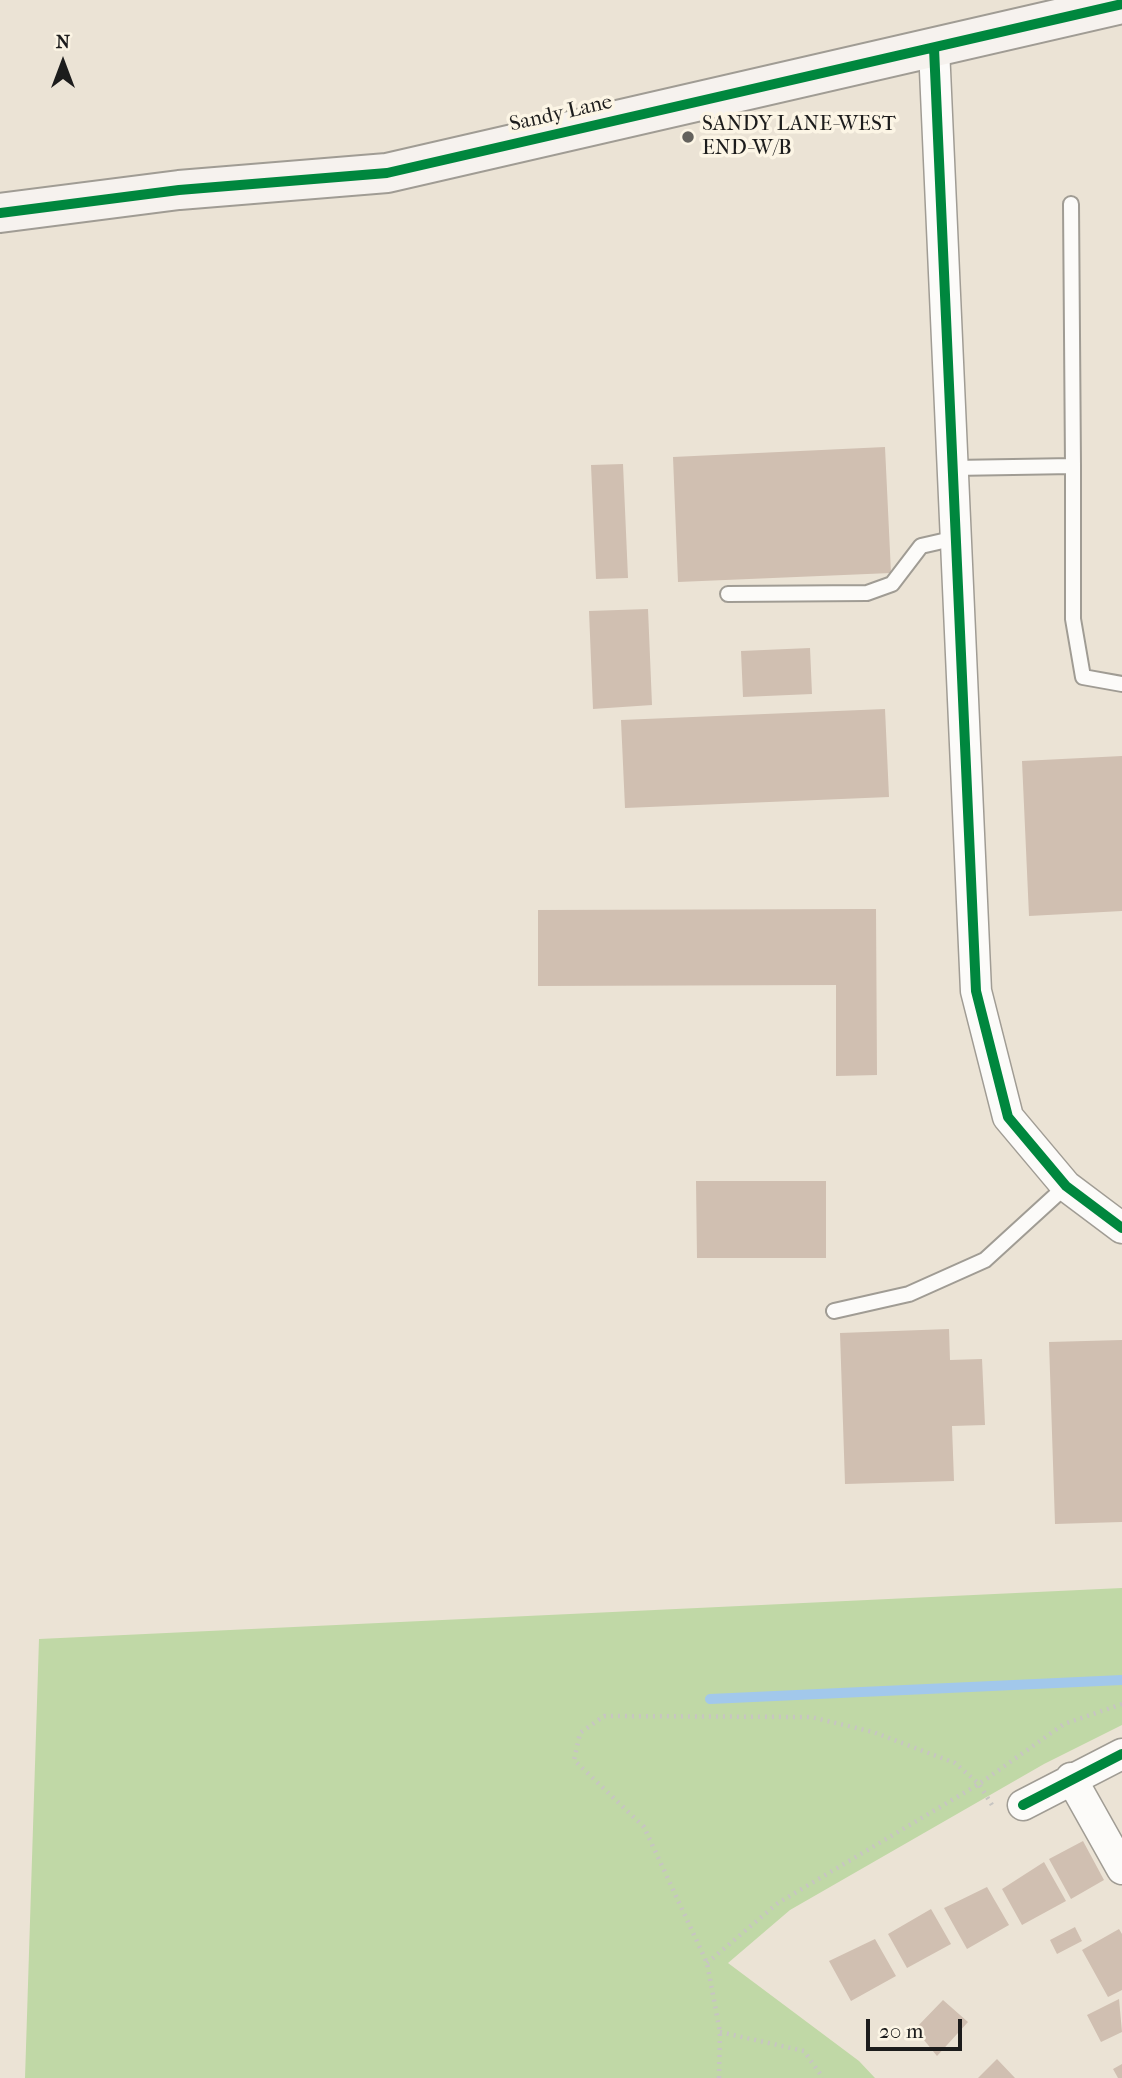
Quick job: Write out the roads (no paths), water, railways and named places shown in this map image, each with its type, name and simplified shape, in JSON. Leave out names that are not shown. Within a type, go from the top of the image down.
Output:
[{"type":"street","name":"Sandy Lane","points":[[0,213],[179,190],[387,173],[1122,4]]},
{"type":"street","points":[[934,47],[976,991],[1008,1117],[1066,1186],[1122,1228]]},
{"type":"street","points":[[1023,1805],[1070,1778],[1122,1754]]},
{"type":"street","points":[[1070,1778],[1122,1869]]},
{"type":"lane","points":[[1072,204],[1073,619],[1083,677],[1122,684]]},
{"type":"lane","points":[[953,468],[1073,466]]},
{"type":"lane","points":[[728,594],[867,593],[892,583],[921,547],[956,538]]},
{"type":"lane","points":[[834,1311],[909,1294],[985,1259],[1066,1186]]},
{"type":"waterway","points":[[710,1699],[1122,1680]]},
{"type":"place","name":"SANDY LANE-WEST END-W/B","points":[[688,137]]}]
